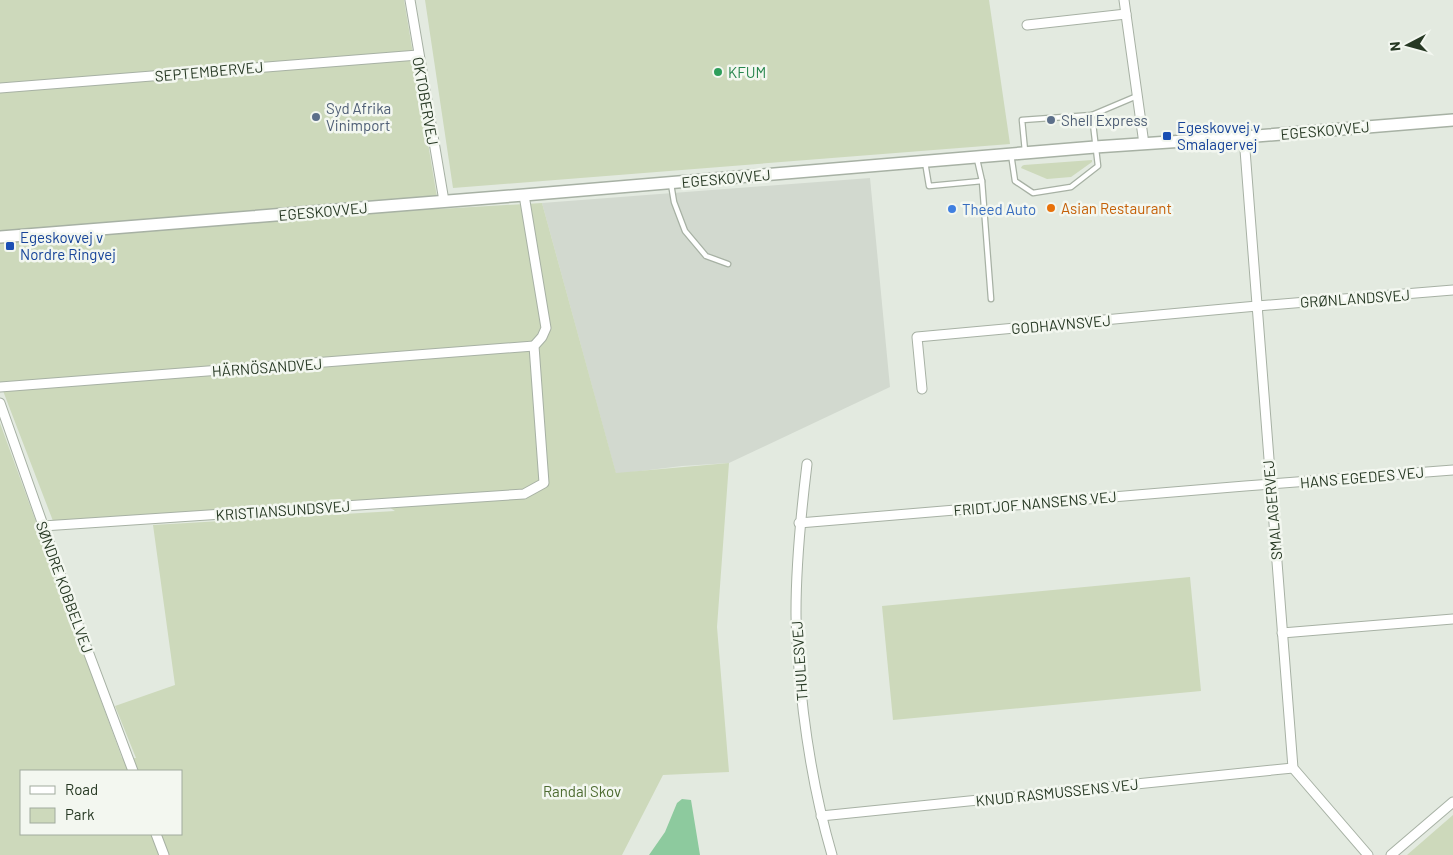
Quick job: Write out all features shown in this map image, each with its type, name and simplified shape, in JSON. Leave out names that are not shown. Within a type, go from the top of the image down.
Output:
[{"type":"street","name":"OKTOBERVEJ","points":[[410,0],[444,201]]},
{"type":"street","points":[[1124,0],[1144,144]]},
{"type":"street","points":[[1027,25],[1126,14]]},
{"type":"street","name":"SEPTEMBERVEJ","points":[[0,88],[418,54]]},
{"type":"street","name":"EGESKOVVEJ","points":[[0,237],[1095,147],[1453,120]]},
{"type":"street","name":"SMALAGERVEJ","points":[[1244,137],[1293,768]]},
{"type":"street","points":[[524,195],[546,328],[542,337],[534,346]]},
{"type":"street","name":"GRØNLANDSVEJ","points":[[1256,306],[1453,290]]},
{"type":"street","name":"GODHAVNSVEJ","points":[[922,389],[917,337],[1256,306]]},
{"type":"street","name":"HÄRNÖSANDVEJ","points":[[0,387],[534,346]]},
{"type":"street","name":"KRISTIANSUNDSVEJ","points":[[43,526],[524,494],[544,483],[534,346]]},
{"type":"street","name":"SØNDRE KOBBELVEJ","points":[[0,403],[80,630],[133,770]]},
{"type":"street","name":"THULESVEJ","points":[[807,464],[800,523],[796,613],[801,692],[810,760],[821,816],[832,855]]},
{"type":"street","name":"HANS EGEDES VEJ","points":[[1271,484],[1453,470]]},
{"type":"street","name":"FRIDTJOF NANSENS VEJ","points":[[800,523],[1271,484]]},
{"type":"street","points":[[1282,633],[1453,619]]},
{"type":"street","points":[[1293,768],[1368,855]]},
{"type":"street","name":"KNUD RASMUSSENS VEJ","points":[[821,816],[1293,768]]},
{"type":"street","points":[[1391,855],[1453,802]]},
{"type":"street","points":[[156,835],[164,855]]},
{"type":"lane","points":[[1025,153],[1022,120],[1092,115],[1138,96]]},
{"type":"lane","points":[[1010,154],[1014,181],[1033,192],[1071,187],[1098,166],[1092,115]]},
{"type":"lane","points":[[976,157],[982,181],[991,299]]},
{"type":"lane","points":[[925,161],[929,186],[982,181]]},
{"type":"lane","points":[[671,183],[674,203],[685,231],[706,256],[728,264]]},
{"type":"shaded area","points":[[870,178],[890,387],[729,463],[682,466],[616,474],[542,203]]},
{"type":"shaded area","points":[[682,799],[691,800],[700,855],[649,855],[665,832],[677,803]]},
{"type":"green space","name":"Randal Skov","points":[[0,0],[404,0],[439,209],[542,203],[616,473],[729,463],[717,627],[729,772],[663,775],[622,855],[0,855],[0,423],[122,758],[136,758],[115,706],[175,685],[153,525],[395,511],[381,502],[53,521],[0,383]]},
{"type":"green space","name":"KFUM","points":[[425,0],[989,0],[1010,144],[453,188]]},
{"type":"green space","points":[[1092,160],[1092,162],[1071,177],[1047,179],[1021,168],[1024,165]]},
{"type":"green space","points":[[1190,577],[1201,691],[893,720],[882,606]]},
{"type":"green space","points":[[1453,815],[1453,855],[1407,855]]},
{"type":"place","name":"KFUM","points":[[718,72]]},
{"type":"place","name":"Syd Afrika Vinimport","points":[[316,117]]},
{"type":"place","name":"Shell Express","points":[[1051,120]]},
{"type":"place","name":"Egeskovvej v Smalagervej","points":[[1167,136]]},
{"type":"place","name":"Asian Restaurant","points":[[1051,208]]},
{"type":"place","name":"Theed Auto","points":[[952,209]]},
{"type":"place","name":"Egeskovvej v Nordre Ringvej","points":[[10,246]]}]
